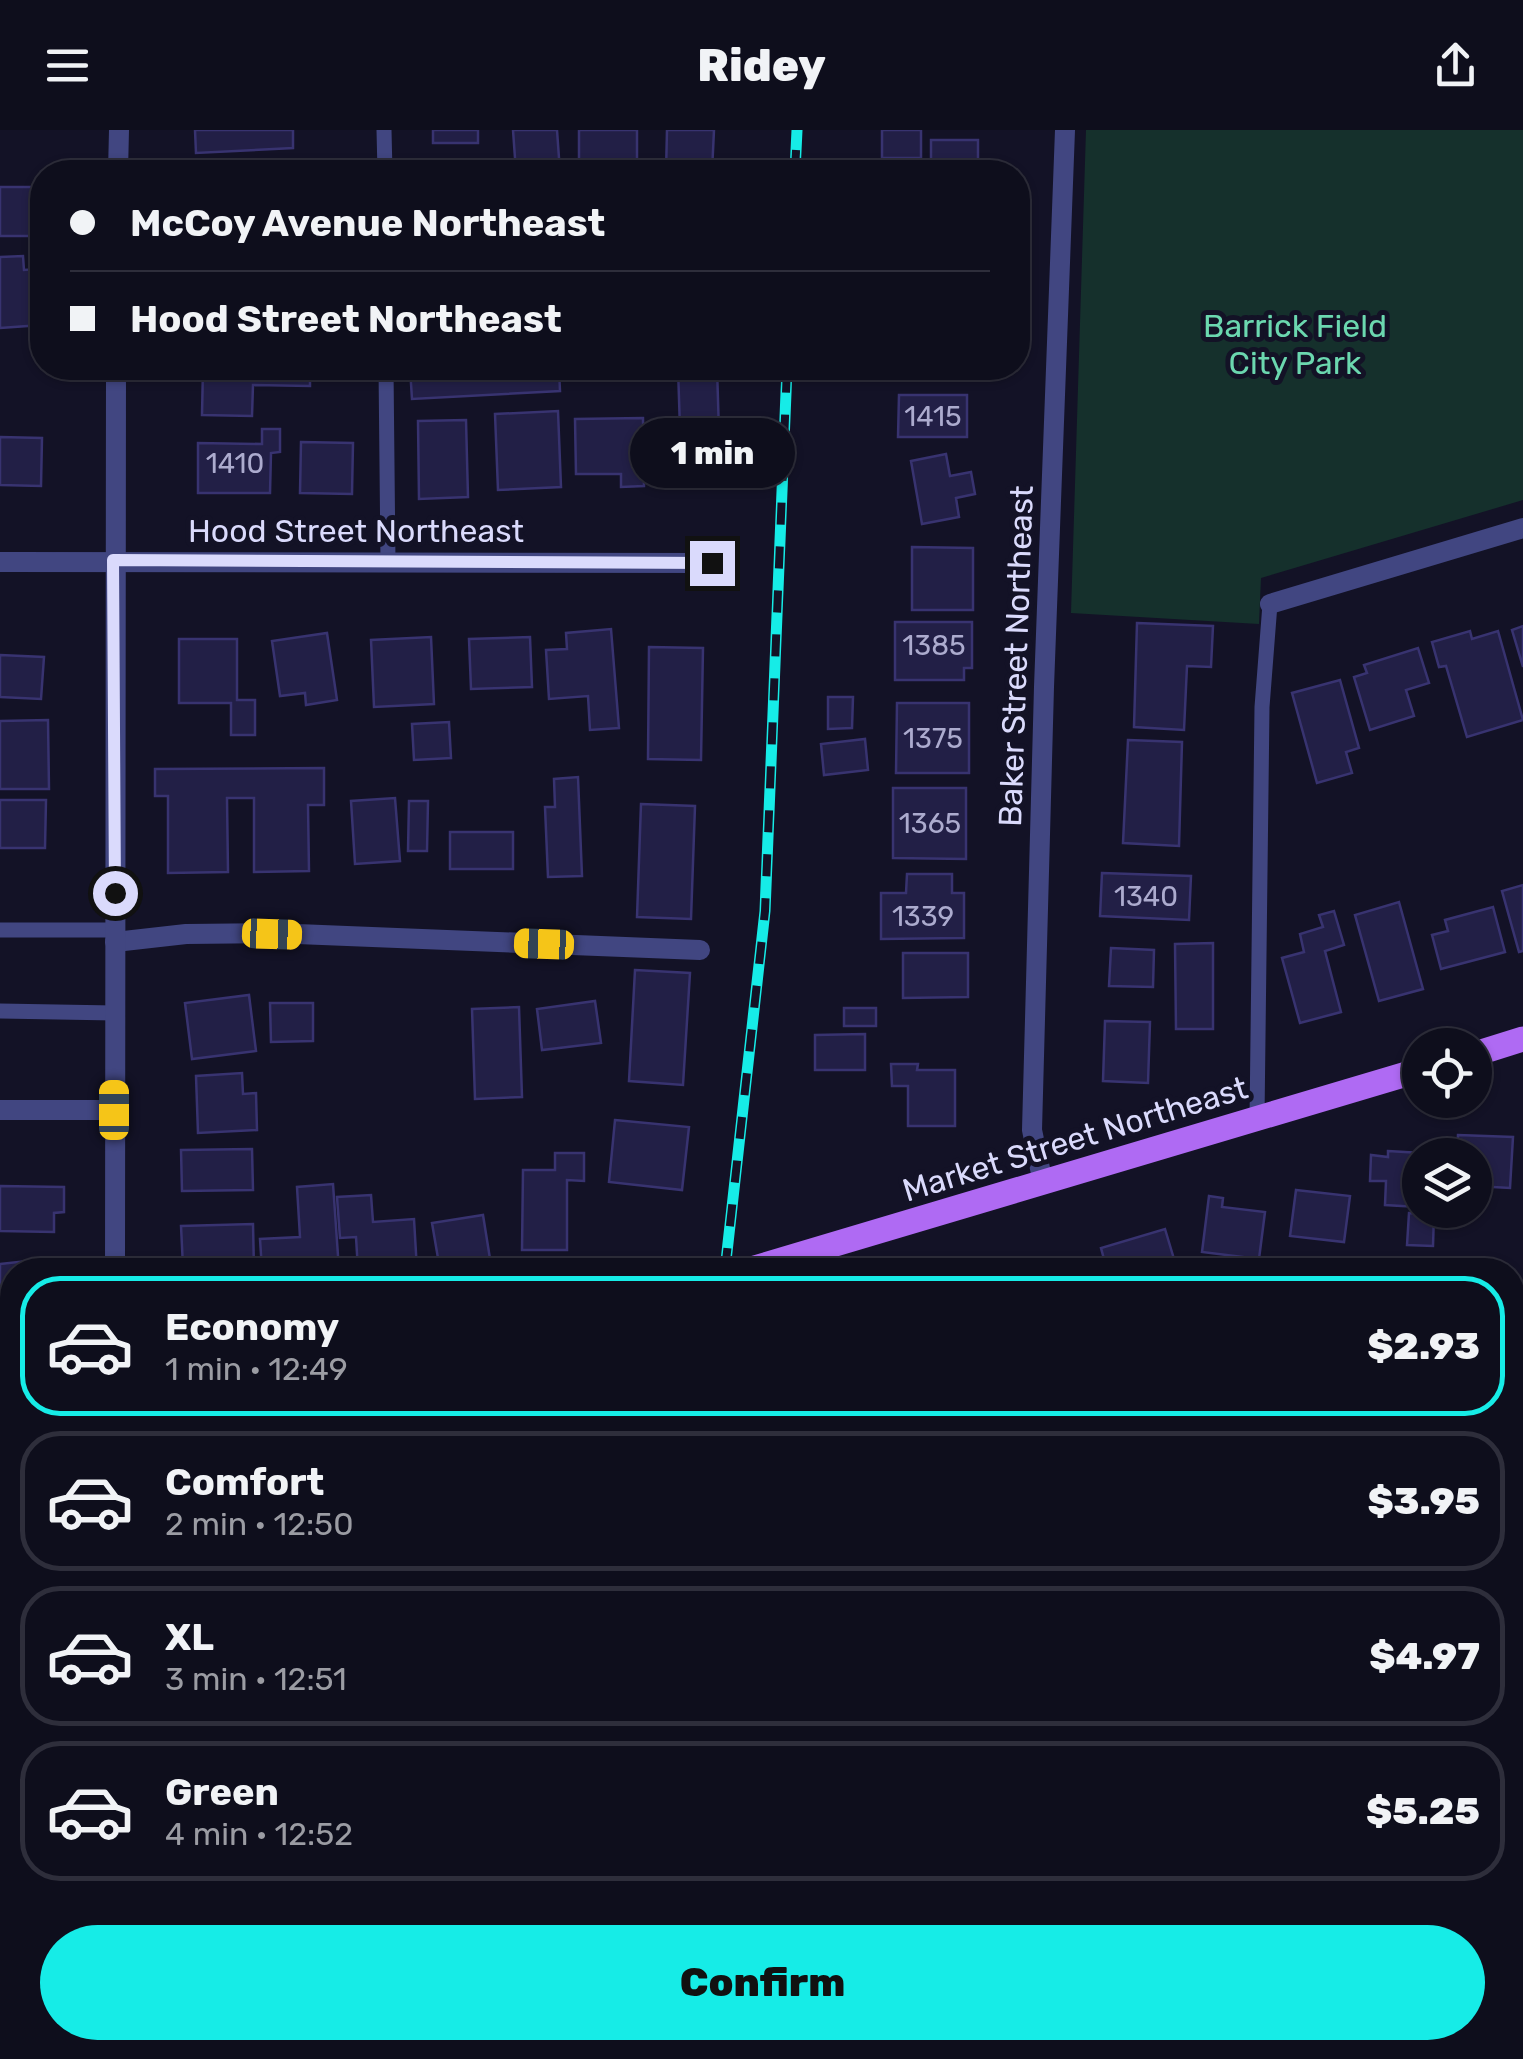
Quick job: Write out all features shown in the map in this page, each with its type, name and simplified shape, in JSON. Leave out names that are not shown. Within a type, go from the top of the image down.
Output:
[{"type":"main road","points":[[1492,1049],[1523,1040]]},
{"type":"main road","name":"Market Street Northeast","points":[[789,1258],[1402,1075]]},
{"type":"street","points":[[118,160],[119,130]]},
{"type":"street","name":"Baker Street Northeast","points":[[1043,1183],[1032,1130],[1065,130]]},
{"type":"street","points":[[115,1258],[116,380]]},
{"type":"street","points":[[1270,604],[1523,528]]},
{"type":"street","name":"Hood Street Northeast","points":[[0,562],[712,563]]},
{"type":"street","points":[[115,936],[272,934],[700,950]]},
{"type":"street","points":[[0,1110],[114,1110]]},
{"type":"lane","points":[[384,130],[384,160]]},
{"type":"lane","points":[[386,380],[388,562]]},
{"type":"lane","points":[[1257,1119],[1262,708],[1270,604]]},
{"type":"lane","points":[[0,930],[115,936]]},
{"type":"lane","points":[[0,1011],[115,1013]]},
{"type":"green space","name":"Barrick Field City Park","points":[[1086,130],[1523,130],[1523,500],[1261,578],[1259,624],[1071,613]]},
{"type":"building","points":[[195,130],[293,130],[293,148],[196,153]]},
{"type":"building","points":[[433,130],[478,130],[478,143],[433,143]]},
{"type":"building","points":[[513,130],[557,130],[559,160],[515,160]]},
{"type":"building","points":[[579,130],[637,130],[637,160],[579,160]]},
{"type":"building","points":[[667,130],[714,130],[713,160],[666,160]]},
{"type":"building","points":[[882,130],[921,130],[921,158],[882,158]]},
{"type":"building","points":[[931,140],[978,140],[978,160],[931,160]]},
{"type":"building","points":[[0,187],[30,187],[30,236],[0,236]]},
{"type":"building","points":[[23,256],[24,270],[30,270],[30,326],[0,328],[0,257]]},
{"type":"building","points":[[203,380],[310,380],[310,386],[253,385],[252,416],[202,415]]},
{"type":"building","points":[[411,380],[560,380],[560,391],[412,399]]},
{"type":"building","points":[[678,380],[717,380],[720,464],[668,466],[667,429],[680,429]]},
{"type":"building","points":[[899,395],[967,395],[967,437],[898,437]]},
{"type":"building","points":[[558,411],[561,487],[498,490],[495,414]]},
{"type":"building","points":[[643,418],[644,486],[621,487],[621,474],[576,474],[575,419]]},
{"type":"building","points":[[466,420],[468,497],[419,499],[418,421]]},
{"type":"building","points":[[262,429],[280,429],[280,452],[271,453],[270,493],[198,493],[198,443],[262,444]]},
{"type":"building","points":[[0,437],[42,438],[41,486],[0,485]]},
{"type":"building","points":[[301,442],[353,443],[352,494],[300,493]]},
{"type":"building","points":[[946,454],[950,476],[971,472],[975,494],[956,498],[959,517],[922,524],[911,461]]},
{"type":"building","points":[[912,547],[973,548],[973,610],[912,610]]},
{"type":"building","points":[[895,622],[972,622],[972,668],[964,668],[964,680],[895,680]]},
{"type":"building","points":[[1137,623],[1213,626],[1211,667],[1187,666],[1184,730],[1134,727]]},
{"type":"building","points":[[1523,626],[1523,667],[1512,630]]},
{"type":"building","points":[[611,629],[619,728],[590,730],[588,696],[549,699],[546,650],[567,649],[566,633]]},
{"type":"building","points":[[1470,631],[1472,639],[1498,631],[1523,720],[1467,737],[1446,666],[1439,667],[1432,642]]},
{"type":"building","points":[[327,633],[337,700],[306,705],[305,693],[280,696],[272,641]]},
{"type":"building","points":[[431,637],[434,704],[374,707],[371,640]]},
{"type":"building","points":[[530,637],[532,687],[471,689],[469,639]]},
{"type":"building","points":[[179,639],[237,639],[237,700],[255,700],[255,735],[231,735],[231,703],[179,703]]},
{"type":"building","points":[[649,647],[703,648],[701,760],[648,759]]},
{"type":"building","points":[[1418,648],[1429,683],[1406,690],[1414,716],[1370,730],[1354,677],[1367,673],[1364,665]]},
{"type":"building","points":[[0,655],[44,657],[41,699],[0,697]]},
{"type":"building","points":[[1340,680],[1359,748],[1346,752],[1352,773],[1317,783],[1292,693]]},
{"type":"building","points":[[828,697],[853,697],[852,728],[828,729]]},
{"type":"building","points":[[897,703],[969,703],[969,773],[896,773]]},
{"type":"building","points":[[48,720],[49,789],[0,789],[0,721]]},
{"type":"building","points":[[449,722],[451,758],[414,760],[412,724]]},
{"type":"building","points":[[865,739],[868,770],[824,775],[821,744]]},
{"type":"building","points":[[1128,740],[1182,742],[1179,846],[1123,843]]},
{"type":"building","points":[[324,768],[324,805],[308,805],[309,871],[254,872],[254,798],[227,798],[228,872],[168,873],[168,796],[155,796],[155,769]]},
{"type":"building","points":[[578,777],[582,876],[548,877],[545,807],[555,807],[554,779]]},
{"type":"building","points":[[893,788],[966,788],[966,859],[893,858]]},
{"type":"building","points":[[395,798],[400,861],[355,864],[351,801]]},
{"type":"building","points":[[0,800],[46,800],[45,848],[0,848]]},
{"type":"building","points":[[409,801],[428,801],[427,851],[408,851]]},
{"type":"building","points":[[641,804],[695,806],[691,919],[637,917]]},
{"type":"building","points":[[450,832],[513,832],[513,869],[450,869]]},
{"type":"building","points":[[1102,873],[1191,876],[1189,920],[1100,916]]},
{"type":"building","points":[[907,874],[952,874],[952,893],[964,893],[964,938],[881,939],[881,893],[906,893]]},
{"type":"building","points":[[1523,885],[1523,951],[1519,952],[1502,891]]},
{"type":"building","points":[[1399,902],[1423,989],[1379,1001],[1355,915]]},
{"type":"building","points":[[1493,907],[1505,952],[1441,969],[1432,935],[1448,931],[1445,920]]},
{"type":"building","points":[[1334,911],[1344,945],[1325,951],[1341,1012],[1300,1023],[1282,958],[1304,952],[1300,934],[1323,927],[1319,915]]},
{"type":"building","points":[[1213,943],[1213,1029],[1176,1029],[1175,944]]},
{"type":"building","points":[[1111,948],[1154,950],[1153,987],[1109,986]]},
{"type":"building","points":[[903,953],[968,953],[968,997],[903,998]]},
{"type":"building","points":[[635,970],[690,973],[683,1085],[629,1081]]},
{"type":"building","points":[[249,995],[256,1051],[192,1059],[185,1003]]},
{"type":"building","points":[[595,1001],[601,1043],[542,1050],[537,1009]]},
{"type":"building","points":[[270,1003],[313,1003],[313,1041],[271,1042]]},
{"type":"building","points":[[519,1007],[522,1097],[475,1099],[472,1009]]},
{"type":"building","points":[[844,1008],[876,1008],[876,1026],[844,1026]]},
{"type":"building","points":[[1105,1021],[1150,1022],[1148,1083],[1103,1081]]},
{"type":"building","points":[[865,1034],[865,1070],[815,1070],[815,1035]]},
{"type":"building","points":[[891,1064],[918,1064],[917,1070],[955,1070],[955,1126],[908,1126],[908,1086],[892,1086]]},
{"type":"building","points":[[242,1073],[243,1094],[256,1093],[257,1130],[198,1133],[196,1076]]},
{"type":"building","points":[[615,1120],[689,1127],[682,1190],[609,1182]]},
{"type":"building","points":[[1513,1137],[1510,1188],[1492,1187],[1492,1138],[1458,1138]]},
{"type":"building","points":[[252,1149],[253,1190],[182,1191],[181,1150]]},
{"type":"building","points":[[1388,1151],[1402,1152],[1402,1206],[1385,1205],[1386,1181],[1370,1181],[1371,1155],[1388,1157]]},
{"type":"building","points":[[555,1153],[584,1153],[584,1181],[567,1180],[567,1250],[522,1250],[523,1170],[555,1170]]},
{"type":"building","points":[[333,1184],[338,1258],[261,1258],[260,1239],[300,1237],[297,1187]]},
{"type":"building","points":[[0,1186],[64,1187],[64,1212],[54,1213],[54,1232],[0,1231]]},
{"type":"building","points":[[1296,1190],[1350,1196],[1344,1242],[1290,1236]]},
{"type":"building","points":[[371,1195],[373,1222],[414,1219],[416,1258],[357,1258],[356,1237],[340,1238],[337,1197]]},
{"type":"building","points":[[1209,1196],[1223,1198],[1222,1207],[1265,1212],[1259,1258],[1202,1252]]},
{"type":"building","points":[[483,1215],[490,1258],[438,1258],[432,1223]]},
{"type":"building","points":[[253,1224],[254,1258],[183,1258],[181,1226]]},
{"type":"building","points":[[1408,1228],[1434,1228],[1433,1246],[1407,1245]]},
{"type":"building","points":[[1165,1229],[1174,1258],[1104,1258],[1101,1248]]},
{"type":"railway","points":[[796,160],[797,130]]},
{"type":"railway","points":[[726,1258],[765,911],[787,380]]},
{"type":"route","points":[[115,893],[113,560],[712,563]]}]
